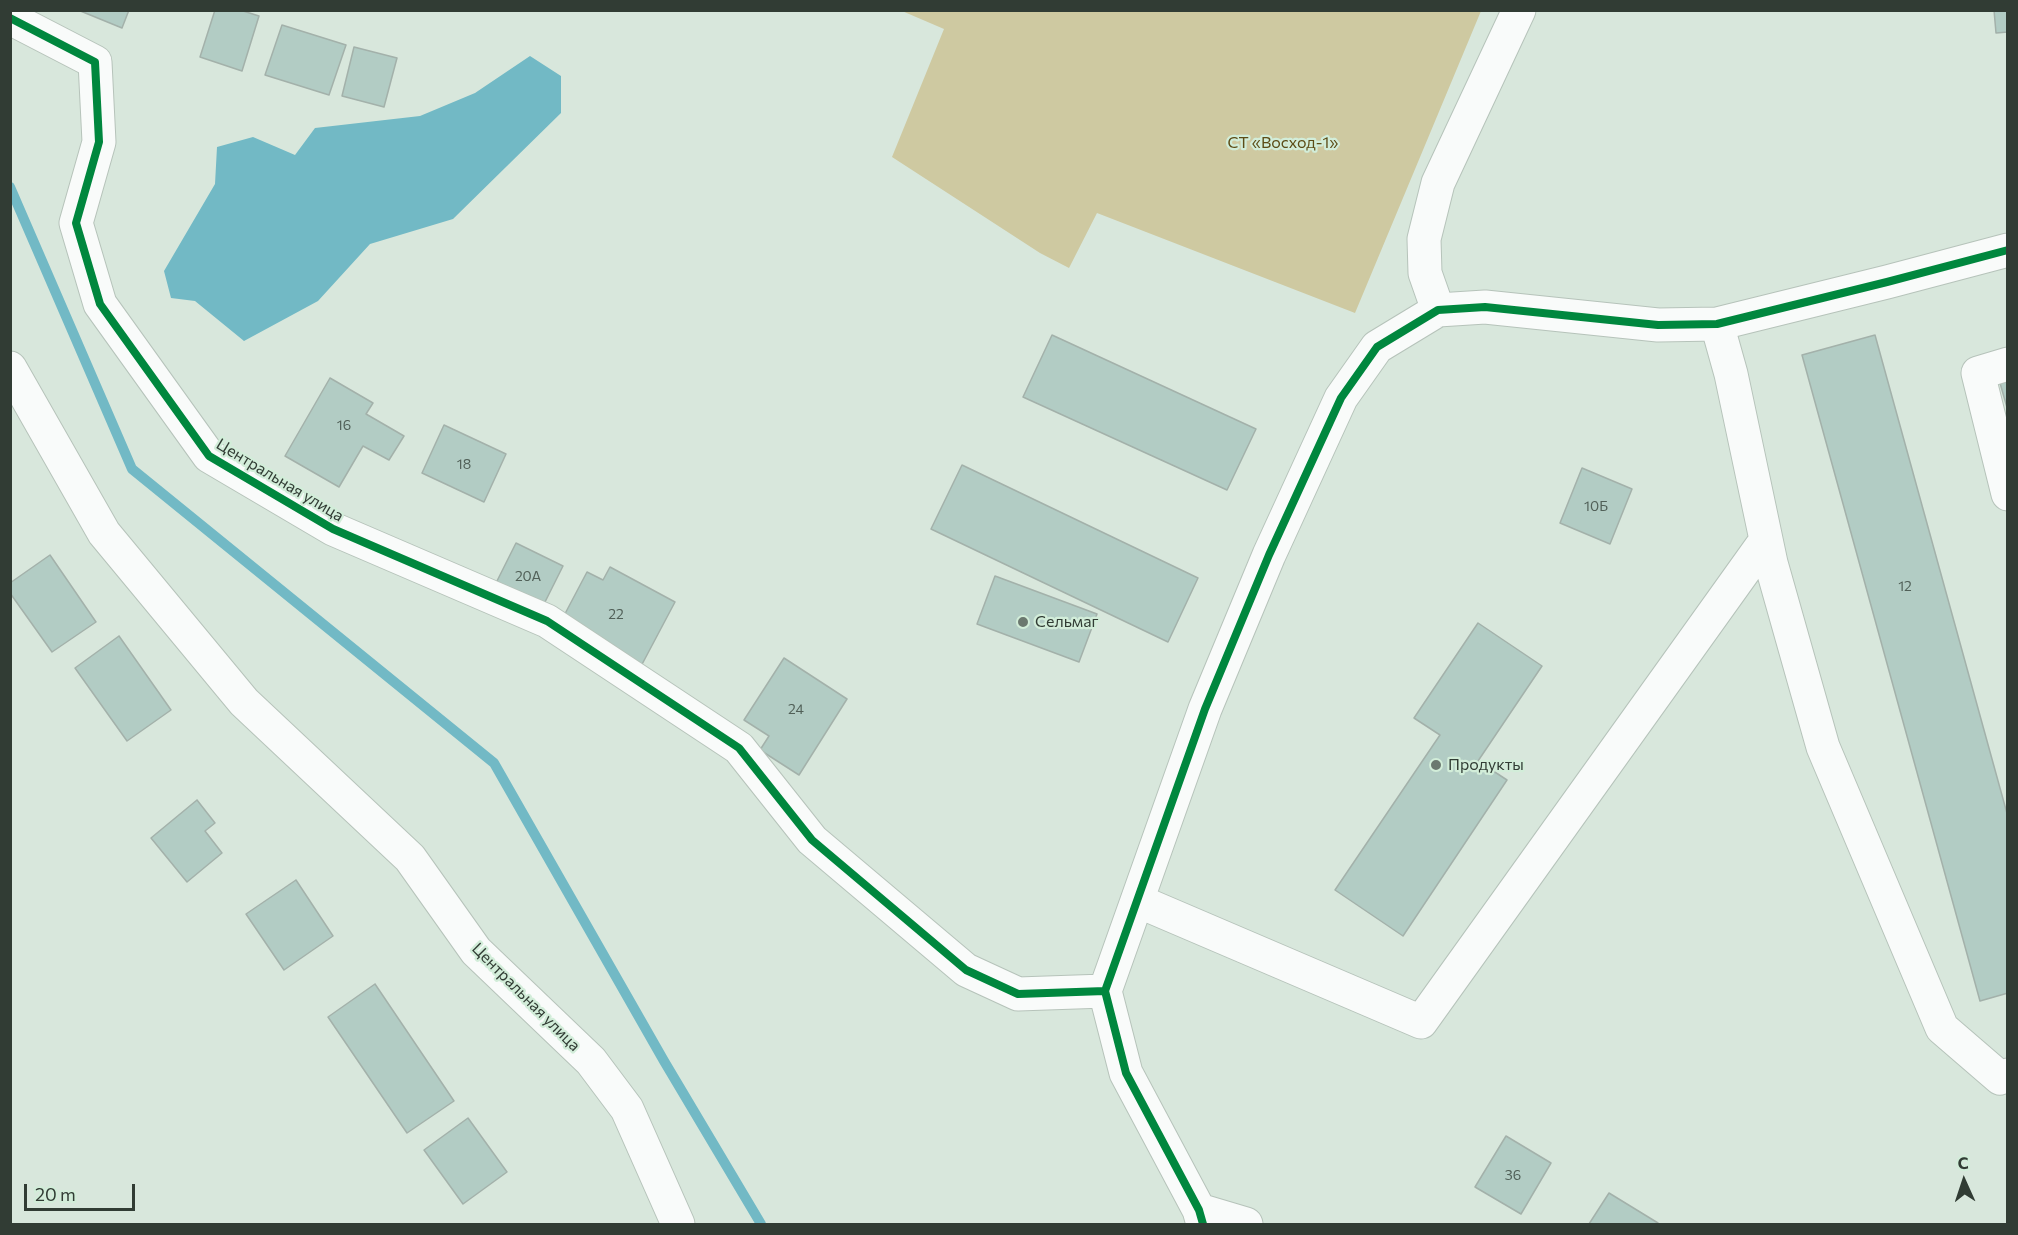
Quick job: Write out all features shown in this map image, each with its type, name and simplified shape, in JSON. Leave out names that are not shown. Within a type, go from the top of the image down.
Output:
[{"type":"street","points":[[1438,310],[1425,273],[1424,239],[1438,183],[1519,10]]},
{"type":"street","name":"Центральная улица","points":[[10,18],[95,62],[99,142],[76,223],[100,304],[209,456],[333,529],[547,621],[739,748],[812,840],[966,970],[1018,994],[1105,991]]},
{"type":"street","points":[[1246,1224],[1201,1217],[1126,1073],[1105,991],[1205,709],[1269,555],[1341,398],[1377,347],[1438,310],[1485,307],[1658,326],[1717,324],[2007,250]]},
{"type":"street","points":[[1717,324],[1731,374],[1771,563],[1824,747],[1942,1028],[2000,1078],[2007,1075]]},
{"type":"street","points":[[2007,364],[1978,373],[2007,494]]},
{"type":"street","name":"Центральная улица","points":[[10,368],[104,533],[244,702],[410,858],[476,951],[591,1061],[627,1109],[678,1224]]},
{"type":"street","points":[[1138,901],[1421,1022],[1766,540]]},
{"type":"green space","name":"СТ «Восход-1»","points":[[902,11],[1481,11],[1355,313],[1097,213],[1069,268],[1040,253],[892,157],[944,29]]},
{"type":"water","points":[[530,56],[561,76],[561,113],[453,219],[370,244],[318,301],[244,341],[195,301],[171,298],[164,271],[215,184],[217,147],[253,137],[295,155],[315,128],[420,116],[475,93]]},
{"type":"building","points":[[78,10],[129,10],[122,28]]},
{"type":"building","points":[[215,10],[240,10],[259,16],[242,71],[200,57]]},
{"type":"building","points":[[1994,10],[2008,10],[2008,32],[1996,33]]},
{"type":"building","points":[[282,25],[346,45],[329,95],[265,75]]},
{"type":"building","points":[[354,47],[397,58],[384,107],[342,96]]},
{"type":"building","points":[[1052,335],[1256,429],[1227,490],[1023,397]]},
{"type":"building","points":[[1875,335],[2008,817],[2008,993],[1980,1001],[1802,355]]},
{"type":"building","points":[[330,378],[373,403],[366,414],[404,436],[389,460],[363,446],[339,487],[285,456]]},
{"type":"building","points":[[2008,381],[2008,411],[2000,383]]},
{"type":"building","points":[[444,425],[506,454],[484,502],[422,473]]},
{"type":"building","points":[[962,465],[1198,578],[1168,642],[931,529]]},
{"type":"building","points":[[1582,468],[1632,489],[1610,544],[1560,523]]},
{"type":"building","points":[[516,543],[563,566],[541,610],[494,587]]},
{"type":"building","points":[[50,555],[96,622],[52,652],[10,593],[10,583]]},
{"type":"building","points":[[610,567],[675,602],[639,670],[558,627],[587,572],[603,580]]},
{"type":"building","points":[[995,576],[1097,614],[1079,662],[977,624]]},
{"type":"building","points":[[1478,623],[1542,666],[1478,761],[1507,780],[1403,936],[1335,890],[1440,735],[1414,718]]},
{"type":"building","points":[[119,636],[171,710],[127,741],[75,668]]},
{"type":"building","points":[[784,658],[847,699],[799,775],[760,750],[769,736],[744,720]]},
{"type":"building","points":[[197,800],[215,823],[205,831],[222,853],[187,882],[151,838]]},
{"type":"building","points":[[296,880],[333,936],[284,970],[246,914]]},
{"type":"building","points":[[375,984],[454,1101],[407,1133],[328,1017]]},
{"type":"building","points":[[468,1118],[507,1172],[463,1204],[424,1150]]},
{"type":"building","points":[[1506,1136],[1551,1163],[1521,1214],[1475,1187]]},
{"type":"building","points":[[1609,1193],[1658,1223],[1589,1224]]},
{"type":"waterway","points":[[10,187],[132,469],[494,763],[664,1061],[761,1224]]},
{"type":"cycle path","points":[[10,18],[95,62],[99,142],[76,223],[100,304],[209,456],[333,529],[547,621],[739,748],[812,840],[966,970],[1018,994],[1105,991]]},
{"type":"cycle path","points":[[1203,1224],[1199,1210],[1126,1073],[1105,991],[1205,709],[1269,555],[1341,398],[1377,347],[1438,310],[1485,307],[1658,325],[1717,324],[2008,250]]},
{"type":"place","name":"Сельмаг","points":[[1023,622]]},
{"type":"place","name":"Продукты","points":[[1436,765]]}]
